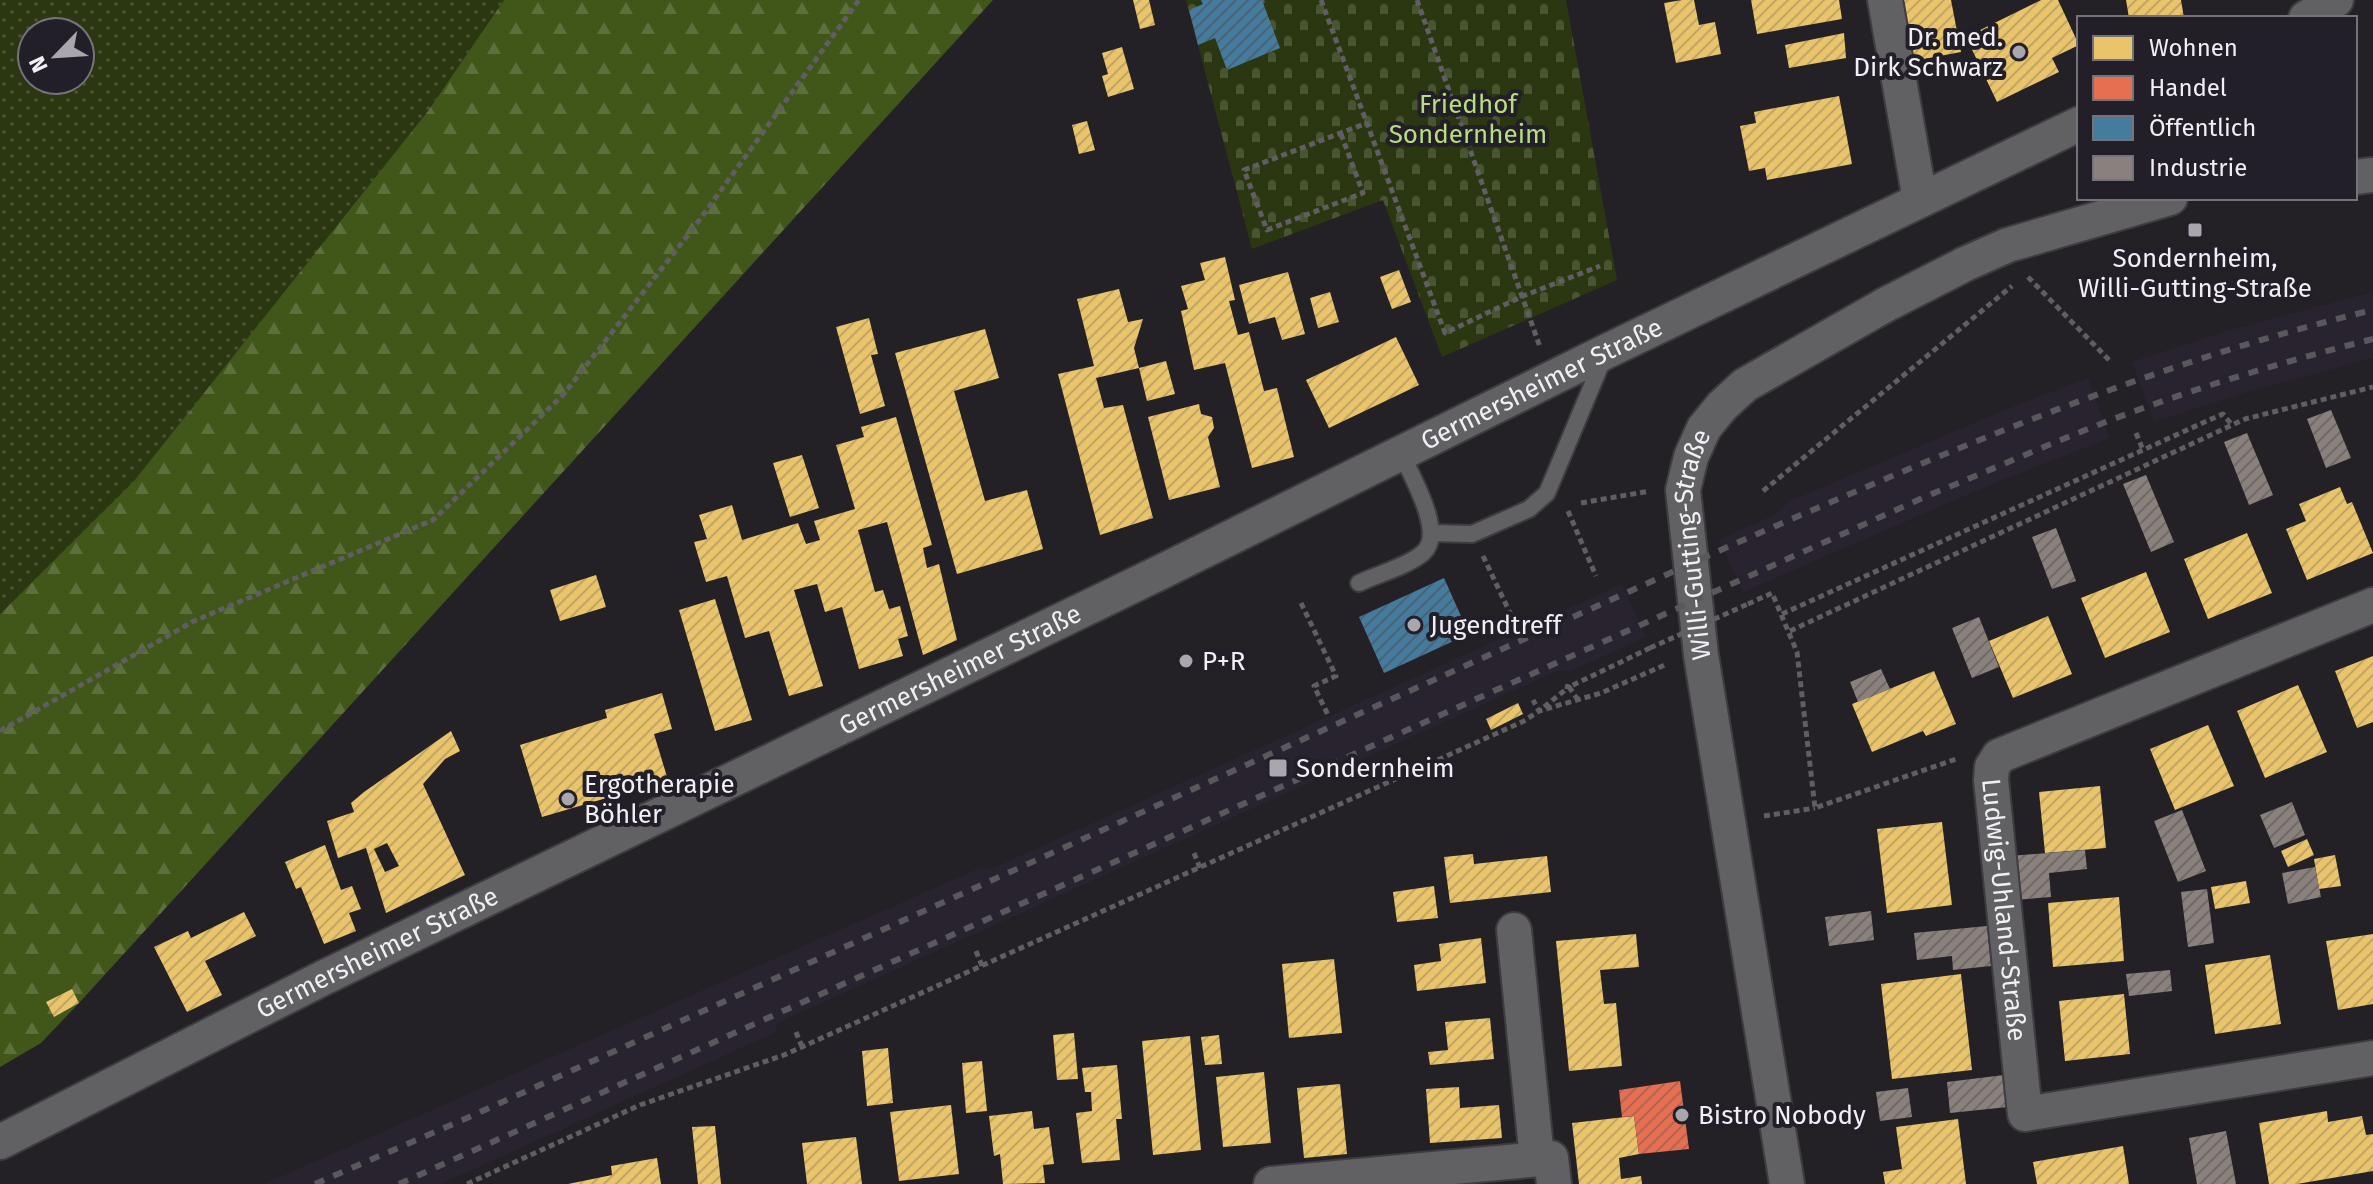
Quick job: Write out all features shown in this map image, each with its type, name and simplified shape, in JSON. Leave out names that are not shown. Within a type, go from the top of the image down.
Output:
[{"type":"street","points":[[1885,0],[1920,200]]},
{"type":"street","points":[[2309,16],[2336,0]]},
{"type":"street","name":"Germersheimer Straße","points":[[0,1142],[323,978],[1551,378],[2077,125]]},
{"type":"street","name":"Willi-Gutting-Straße","points":[[1787,1184],[1701,655],[1683,490],[1691,457],[1704,428],[1745,385],[1885,305],[2008,245],[2163,200]]},
{"type":"street","name":"Ludwig-Uhland-Straße","points":[[2373,605],[1999,756],[1992,767],[1991,780],[2025,1114],[2373,1058]]},
{"type":"street","points":[[1271,1184],[1545,1171],[1514,930]]},
{"type":"lane","points":[[1431,533],[1472,534],[1529,509],[1547,493],[1607,351]]},
{"type":"lane","points":[[1359,583],[1418,556],[1428,547],[1431,533],[1429,517],[1401,453]]},
{"type":"path","points":[[0,731],[194,621],[433,520],[563,395],[695,226],[859,0]]},
{"type":"path","points":[[1321,0],[1445,333],[1523,296],[1600,266]]},
{"type":"path","points":[[1417,0],[1551,378]]},
{"type":"path","points":[[1341,134],[1363,193],[1267,230],[1244,170],[1367,123]]},
{"type":"path","points":[[2026,275],[2111,362]]},
{"type":"path","points":[[1763,491],[2014,284]]},
{"type":"path","points":[[1790,631],[2245,419],[2373,387]]},
{"type":"path","points":[[1782,614],[2223,414],[2232,425]]},
{"type":"path","points":[[2136,433],[2143,450]]},
{"type":"path","points":[[1581,503],[1655,490]]},
{"type":"path","points":[[1568,510],[1596,576]]},
{"type":"path","points":[[1472,534],[1511,615]]},
{"type":"path","points":[[1539,711],[1567,686],[1772,593],[1797,652],[1815,808]]},
{"type":"path","points":[[1301,603],[1336,676],[1314,686],[1329,717]]},
{"type":"path","points":[[467,1184],[640,1105],[686,1087],[737,1073],[802,1047],[1496,734],[1539,711],[1601,693],[1675,660]]},
{"type":"path","points":[[1567,686],[1578,700]]},
{"type":"path","points":[[1533,700],[1539,711]]},
{"type":"path","points":[[1764,816],[1815,808],[1967,755],[1999,756]]},
{"type":"path","points":[[1194,853],[1200,868]]},
{"type":"path","points":[[976,951],[982,966]]},
{"type":"path","points":[[796,1032],[802,1047]]},
{"type":"shaded area","points":[[2373,292],[2373,358],[2247,392],[2154,422],[2132,362],[2226,331]]},
{"type":"shaded area","points":[[2088,378],[2110,438],[1992,484],[1743,592],[1719,540],[1774,515],[1790,501]]},
{"type":"shaded area","points":[[1622,584],[1646,637],[1571,671],[1557,671],[777,1023],[776,1032],[441,1184],[264,1184],[980,868],[991,869]]},
{"type":"green space","points":[[0,0],[504,0],[428,111],[134,481],[0,614]]},
{"type":"green space","points":[[504,0],[993,0],[79,1003],[41,1043],[0,1067],[0,614],[134,481],[428,111]]},
{"type":"green space","name":"Friedhof Sondernheim","points":[[1186,0],[1566,0],[1617,280],[1442,357],[1383,200],[1252,249]]},
{"type":"building: Wohnen","points":[[1133,0],[1149,0],[1155,25],[1140,29]]},
{"type":"building: Wohnen","points":[[1694,0],[1699,25],[1715,22],[1721,54],[1676,63],[1664,3]]},
{"type":"building: Wohnen","points":[[1751,0],[1839,0],[1842,19],[1757,34]]},
{"type":"building: Wohnen","points":[[1902,0],[1951,0],[1961,52],[1913,61]]},
{"type":"building: Wohnen","name":"Dr. med. Dirk Schwarz","points":[[2041,0],[2058,0],[2077,46],[2052,58],[2059,72],[1997,102],[1966,37]]},
{"type":"building: Wohnen","points":[[2126,0],[2181,0],[2184,16],[2129,16]]},
{"type":"building: Wohnen","points":[[1844,33],[1846,58],[1789,68],[1785,45]]},
{"type":"building: Wohnen","points":[[1122,47],[1134,89],[1108,97],[1102,76],[1108,74],[1102,53]]},
{"type":"building: Wohnen","points":[[1839,96],[1852,164],[1767,180],[1765,168],[1749,171],[1740,126],[1756,123],[1754,112]]},
{"type":"building: Wohnen","points":[[1087,121],[1095,150],[1079,154],[1072,125]]},
{"type":"building: Wohnen","points":[[1225,257],[1235,300],[1229,301],[1238,335],[1249,332],[1264,391],[1277,388],[1294,457],[1252,468],[1225,363],[1194,370],[1181,311],[1188,309],[1181,286],[1205,280],[1200,263]]},
{"type":"building: Wohnen","points":[[1399,270],[1411,302],[1392,309],[1380,277]]},
{"type":"building: Wohnen","points":[[1288,272],[1305,334],[1282,340],[1275,317],[1249,324],[1239,285]]},
{"type":"building: Wohnen","points":[[1119,289],[1128,322],[1143,319],[1134,348],[1139,368],[1096,378],[1104,408],[1123,405],[1153,518],[1100,535],[1058,374],[1094,366],[1077,299]]},
{"type":"building: Wohnen","points":[[1330,292],[1339,322],[1318,328],[1310,298]]},
{"type":"building: Wohnen","points":[[869,318],[878,354],[871,355],[885,406],[860,414],[836,327]]},
{"type":"building: Wohnen","points":[[985,329],[999,378],[954,391],[985,501],[1027,490],[1043,549],[957,574],[895,353]]},
{"type":"building: Wohnen","points":[[1396,337],[1419,385],[1329,428],[1306,380]]},
{"type":"building: Wohnen","points":[[1166,361],[1175,394],[1147,401],[1139,368]]},
{"type":"building: Wohnen","points":[[1199,404],[1201,414],[1212,417],[1214,428],[1208,437],[1220,487],[1169,500],[1148,417]]},
{"type":"building: Wohnen","points":[[896,417],[932,545],[923,548],[927,568],[939,564],[957,640],[923,655],[887,522],[858,530],[875,592],[883,590],[889,609],[900,606],[908,636],[898,639],[903,656],[859,669],[842,607],[825,612],[817,584],[794,590],[823,686],[789,696],[769,631],[745,638],[727,576],[706,582],[694,542],[707,539],[699,515],[732,505],[742,540],[798,523],[806,544],[820,540],[814,521],[855,509],[836,445],[864,437],[861,427]]},
{"type":"building: Wohnen","points":[[802,455],[819,508],[790,517],[773,463]]},
{"type":"building: Wohnen","points":[[2340,487],[2347,504],[2352,502],[2373,553],[2307,580],[2286,529],[2306,521],[2299,504]]},
{"type":"building: Wohnen","points":[[2247,533],[2272,593],[2208,619],[2184,559]]},
{"type":"building: Wohnen","points":[[2146,572],[2170,632],[2105,658],[2081,598]]},
{"type":"building: Wohnen","points":[[596,575],[606,607],[560,621],[550,590]]},
{"type":"building: Wohnen","points":[[715,599],[752,720],[715,731],[679,610]]},
{"type":"building: Wohnen","points":[[2048,616],[2072,674],[2013,698],[1989,641]]},
{"type":"building: Wohnen","points":[[2373,656],[2373,722],[2357,728],[2335,671]]},
{"type":"building: Wohnen","points":[[1934,671],[1956,724],[1926,736],[1923,731],[1872,752],[1852,704]]},
{"type":"building: Wohnen","points":[[2298,685],[2327,752],[2265,778],[2237,711]]},
{"type":"building: Wohnen","points":[[662,693],[672,729],[654,734],[668,780],[542,817],[520,745],[607,718],[605,710]]},
{"type":"building: Wohnen","points":[[1518,703],[1523,714],[1491,730],[1486,719]]},
{"type":"building: Wohnen","points":[[2208,725],[2234,786],[2175,810],[2150,749]]},
{"type":"building: Wohnen","points":[[451,731],[460,751],[445,759],[423,784],[465,875],[386,913],[366,848],[338,858],[327,821],[354,812],[351,803]],"holes":[[[387,843],[399,866],[385,872],[374,849]]]},
{"type":"building: Wohnen","points":[[2100,786],[2106,848],[2045,853],[2039,792]]},
{"type":"building: Wohnen","points":[[1942,822],[1952,905],[1887,913],[1877,829]]},
{"type":"building: Wohnen","points":[[2307,839],[2314,855],[2288,867],[2281,851]]},
{"type":"building: Wohnen","points":[[325,845],[341,890],[352,886],[361,909],[349,913],[356,931],[324,944],[301,887],[296,889],[285,862]]},
{"type":"building: Wohnen","points":[[1473,854],[1474,864],[1547,856],[1551,892],[1450,903],[1444,857]]},
{"type":"building: Wohnen","points":[[2335,855],[2341,886],[2319,889],[2314,859]]},
{"type":"building: Wohnen","points":[[2246,881],[2250,903],[2215,909],[2211,887]]},
{"type":"building: Wohnen","points":[[1434,886],[1438,918],[1397,922],[1393,892]]},
{"type":"building: Wohnen","points":[[2119,897],[2124,961],[2053,967],[2048,903]]},
{"type":"building: Wohnen","points":[[244,912],[256,936],[205,961],[222,995],[187,1012],[154,947],[188,931],[191,938]]},
{"type":"building: Wohnen","points":[[1636,934],[1639,967],[1600,970],[1604,1004],[1616,1003],[1622,1066],[1569,1071],[1556,941]]},
{"type":"building: Wohnen","points":[[2373,934],[2373,1004],[2338,1010],[2326,941]]},
{"type":"building: Wohnen","points":[[1481,938],[1486,983],[1417,991],[1414,965],[1441,961],[1439,944]]},
{"type":"building: Wohnen","points":[[2270,955],[2281,1024],[2215,1034],[2205,965]]},
{"type":"building: Wohnen","points":[[1334,959],[1342,1033],[1289,1038],[1282,964]]},
{"type":"building: Wohnen","points":[[1961,974],[1972,1070],[1892,1079],[1881,984]]},
{"type":"building: Wohnen","points":[[72,989],[79,1003],[54,1017],[46,1002]]},
{"type":"building: Wohnen","points":[[2124,994],[2130,1054],[2065,1061],[2059,1001]]},
{"type":"building: Wohnen","points":[[1490,1018],[1494,1059],[1430,1065],[1428,1052],[1448,1050],[1445,1022]]},
{"type":"building: Wohnen","points":[[1074,1033],[1078,1079],[1057,1080],[1053,1035]]},
{"type":"building: Wohnen","points":[[1219,1035],[1222,1064],[1205,1065],[1201,1037]]},
{"type":"building: Wohnen","points":[[1190,1036],[1201,1150],[1153,1155],[1142,1041]]},
{"type":"building: Wohnen","points":[[888,1048],[893,1103],[867,1106],[862,1051]]},
{"type":"building: Wohnen","points":[[982,1061],[987,1111],[966,1113],[962,1063]]},
{"type":"building: Wohnen","points":[[1117,1065],[1122,1119],[1116,1119],[1120,1160],[1082,1163],[1076,1113],[1092,1111],[1091,1092],[1085,1092],[1082,1068]]},
{"type":"building: Wohnen","points":[[1264,1072],[1271,1143],[1223,1147],[1216,1077]]},
{"type":"building: Wohnen","points":[[1340,1084],[1347,1154],[1304,1158],[1297,1088]]},
{"type":"building: Wohnen","points":[[1459,1087],[1460,1108],[1499,1105],[1502,1138],[1430,1143],[1426,1089]]},
{"type":"building: Wohnen","points":[[951,1105],[959,1174],[899,1181],[890,1112]]},
{"type":"building: Wohnen","points":[[1032,1111],[1034,1129],[1049,1127],[1054,1164],[1043,1165],[1045,1183],[1003,1184],[1000,1154],[994,1156],[989,1116]]},
{"type":"building: Wohnen","points":[[2327,1111],[2328,1122],[2362,1116],[2366,1135],[2373,1134],[2373,1171],[2297,1184],[2269,1184],[2259,1123]]},
{"type":"building: Wohnen","points":[[1634,1116],[1639,1154],[1619,1158],[1621,1179],[1641,1176],[1642,1184],[1579,1184],[1572,1123]]},
{"type":"building: Wohnen","points":[[1958,1119],[1966,1184],[1885,1184],[1883,1172],[1902,1169],[1896,1127]]},
{"type":"building: Wohnen","points":[[715,1126],[721,1184],[698,1184],[692,1127]]},
{"type":"building: Wohnen","points":[[856,1137],[862,1184],[807,1184],[802,1143]]},
{"type":"building: Wohnen","points":[[2123,1146],[2129,1184],[2037,1184],[2033,1162]]},
{"type":"building: Wohnen","points":[[657,1158],[661,1184],[568,1184],[612,1175],[611,1166]]},
{"type":"building: Handel","points":[[1680,1081],[1689,1149],[1639,1154],[1634,1116],[1622,1117],[1619,1090]]},
{"type":"building: Öffentlich","points":[[1201,0],[1262,0],[1280,48],[1227,70],[1215,38],[1198,45],[1189,10],[1203,4]]},
{"type":"building: Öffentlich","name":"Jugendtreff","points":[[1444,578],[1469,634],[1384,673],[1359,617]]},
{"type":"building: Industrie","points":[[2331,410],[2351,458],[2326,468],[2307,419]]},
{"type":"building: Industrie","points":[[2247,433],[2273,495],[2249,505],[2224,442]]},
{"type":"building: Industrie","points":[[2146,475],[2174,542],[2151,552],[2123,484]]},
{"type":"building: Industrie","points":[[2056,528],[2076,581],[2052,589],[2032,537]]},
{"type":"building: Industrie","points":[[1979,617],[1999,667],[1972,678],[1952,628]]},
{"type":"building: Industrie","points":[[1881,669],[1890,689],[1858,702],[1850,682]]},
{"type":"building: Industrie","points":[[2292,802],[2305,835],[2274,848],[2260,815]]},
{"type":"building: Industrie","points":[[2182,810],[2206,871],[2178,882],[2154,821]]},
{"type":"building: Industrie","points":[[2085,850],[2087,869],[2049,873],[2051,897],[2014,900],[2010,856]]},
{"type":"building: Industrie","points":[[2315,867],[2321,897],[2288,904],[2282,873]]},
{"type":"building: Industrie","points":[[2207,889],[2214,943],[2188,947],[2181,892]]},
{"type":"building: Industrie","points":[[1871,911],[1874,940],[1829,946],[1825,917]]},
{"type":"building: Industrie","points":[[1987,926],[1991,966],[1953,970],[1952,956],[1917,960],[1914,933]]},
{"type":"building: Industrie","points":[[2170,970],[2172,991],[2129,996],[2126,974]]},
{"type":"building: Industrie","points":[[2004,1075],[2008,1107],[1950,1113],[1947,1082]]},
{"type":"building: Industrie","points":[[1908,1088],[1912,1117],[1880,1121],[1876,1092]]},
{"type":"building: Industrie","points":[[2226,1131],[2236,1184],[2197,1184],[2189,1138]]},
{"type":"railway","points":[[315,1184],[1723,549],[1883,480],[2124,385],[2206,357],[2373,310]]},
{"type":"railway","points":[[399,1184],[1927,496],[2170,399],[2373,339]]},
{"type":"place","name":"Dr. med. Dirk Schwarz","points":[[2019,52]]},
{"type":"place","name":"Sondernheim, Willi-Gutting-Straße","points":[[2195,230]]},
{"type":"place","name":"Jugendtreff","points":[[1414,625]]},
{"type":"place","name":"P+R","points":[[1186,661]]},
{"type":"place","name":"Sondernheim","points":[[1278,768]]},
{"type":"place","name":"Ergotherapie Böhler","points":[[568,799]]},
{"type":"place","name":"Bistro Nobody","points":[[1682,1115]]}]
